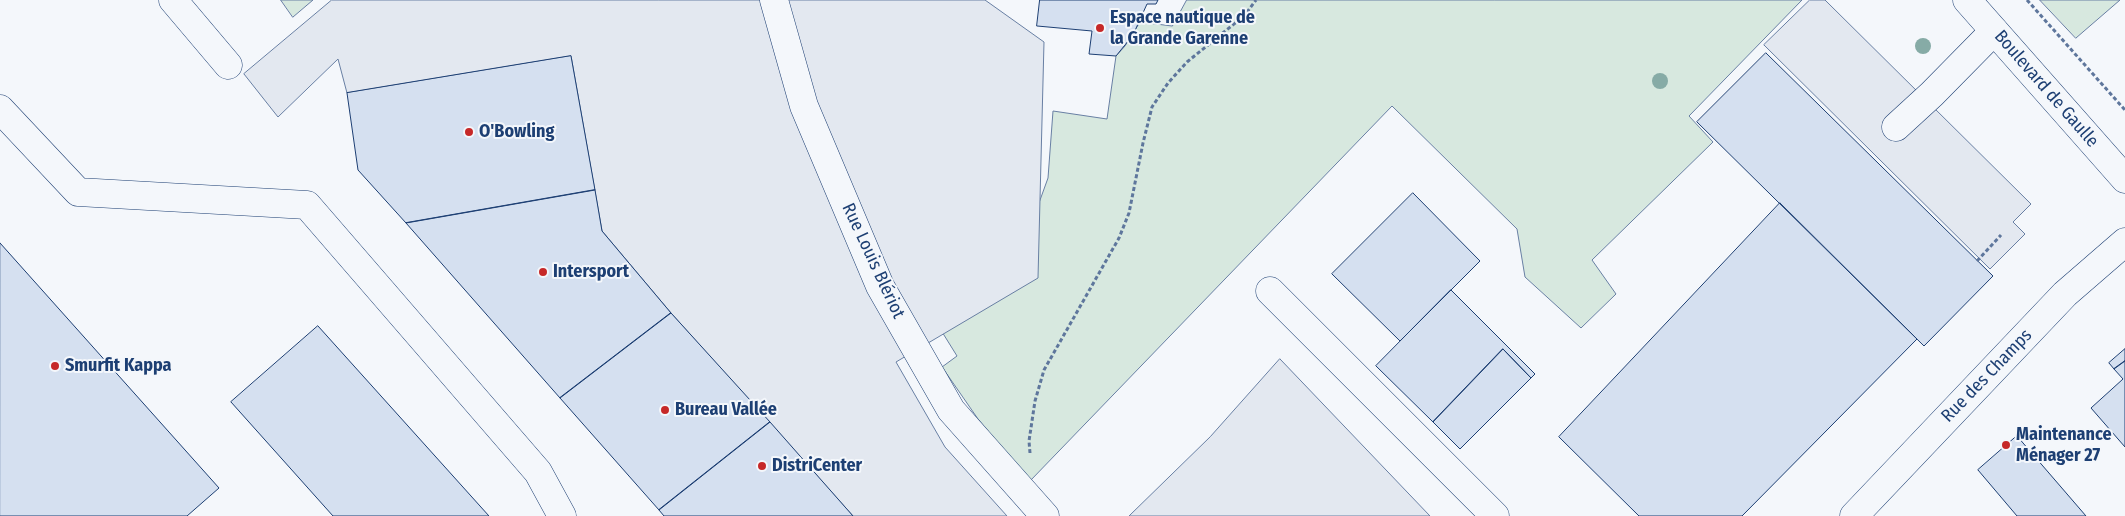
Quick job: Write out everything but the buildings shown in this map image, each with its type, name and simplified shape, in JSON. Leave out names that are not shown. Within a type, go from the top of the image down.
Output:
[{"type":"street","points":[[173,0],[228,65]]},
{"type":"street","name":"Rue Louis Blériot","points":[[774,0],[804,106],[880,286],[951,410],[1045,516]]},
{"type":"street","name":"Boulevard de Gaulle","points":[[1967,0],[2125,179]]},
{"type":"street","points":[[1896,126],[1932,94],[1994,31]]},
{"type":"street","points":[[0,108],[78,192],[307,205],[538,472],[562,516]]},
{"type":"street","name":"Rue des Champs","points":[[1854,516],[2065,294],[2125,242]]},
{"type":"street","points":[[1270,291],[1495,516]]},
{"type":"path","points":[[1020,488],[1031,474],[1030,441],[1035,401],[1044,370],[1119,238],[1129,212],[1152,107],[1168,83],[1186,62],[1245,15],[1256,0]]},
{"type":"path","points":[[2027,0],[2125,110]]},
{"type":"path","points":[[1977,261],[2001,235]]},
{"type":"shaded area","points":[[281,0],[313,0],[293,17]]},
{"type":"shaded area","points":[[332,0],[985,0],[1044,42],[1038,278],[896,362],[945,447],[1007,516],[853,516],[671,313],[602,231],[571,56],[347,93],[338,59],[278,117],[244,74]]},
{"type":"shaded area","points":[[1187,0],[1802,0],[1689,116],[1713,142],[1592,260],[1616,294],[1581,328],[1525,277],[1517,229],[1392,106],[1030,481],[978,419],[942,367],[957,356],[939,327],[1027,236],[1048,178],[1053,111],[1107,119],[1116,56],[1125,46],[1140,22],[1172,26]]},
{"type":"shaded area","points":[[1810,0],[1825,0],[2031,204],[2013,222],[2025,234],[1990,269],[1764,45]]},
{"type":"shaded area","points":[[2040,0],[2120,0],[2076,38]]},
{"type":"shaded area","points":[[1280,359],[1430,516],[1129,516],[1210,437]]},
{"type":"place","name":"Espace nautique de la Grande Garenne","points":[[1100,28]]},
{"type":"place","name":"O'Bowling","points":[[469,132]]},
{"type":"place","name":"Intersport","points":[[543,272]]},
{"type":"place","name":"Smurfit Kappa","points":[[55,366]]},
{"type":"place","name":"Bureau Vallée","points":[[665,410]]},
{"type":"place","name":"Maintenance Ménager 27","points":[[2006,445]]},
{"type":"place","name":"DistriCenter","points":[[762,466]]}]
